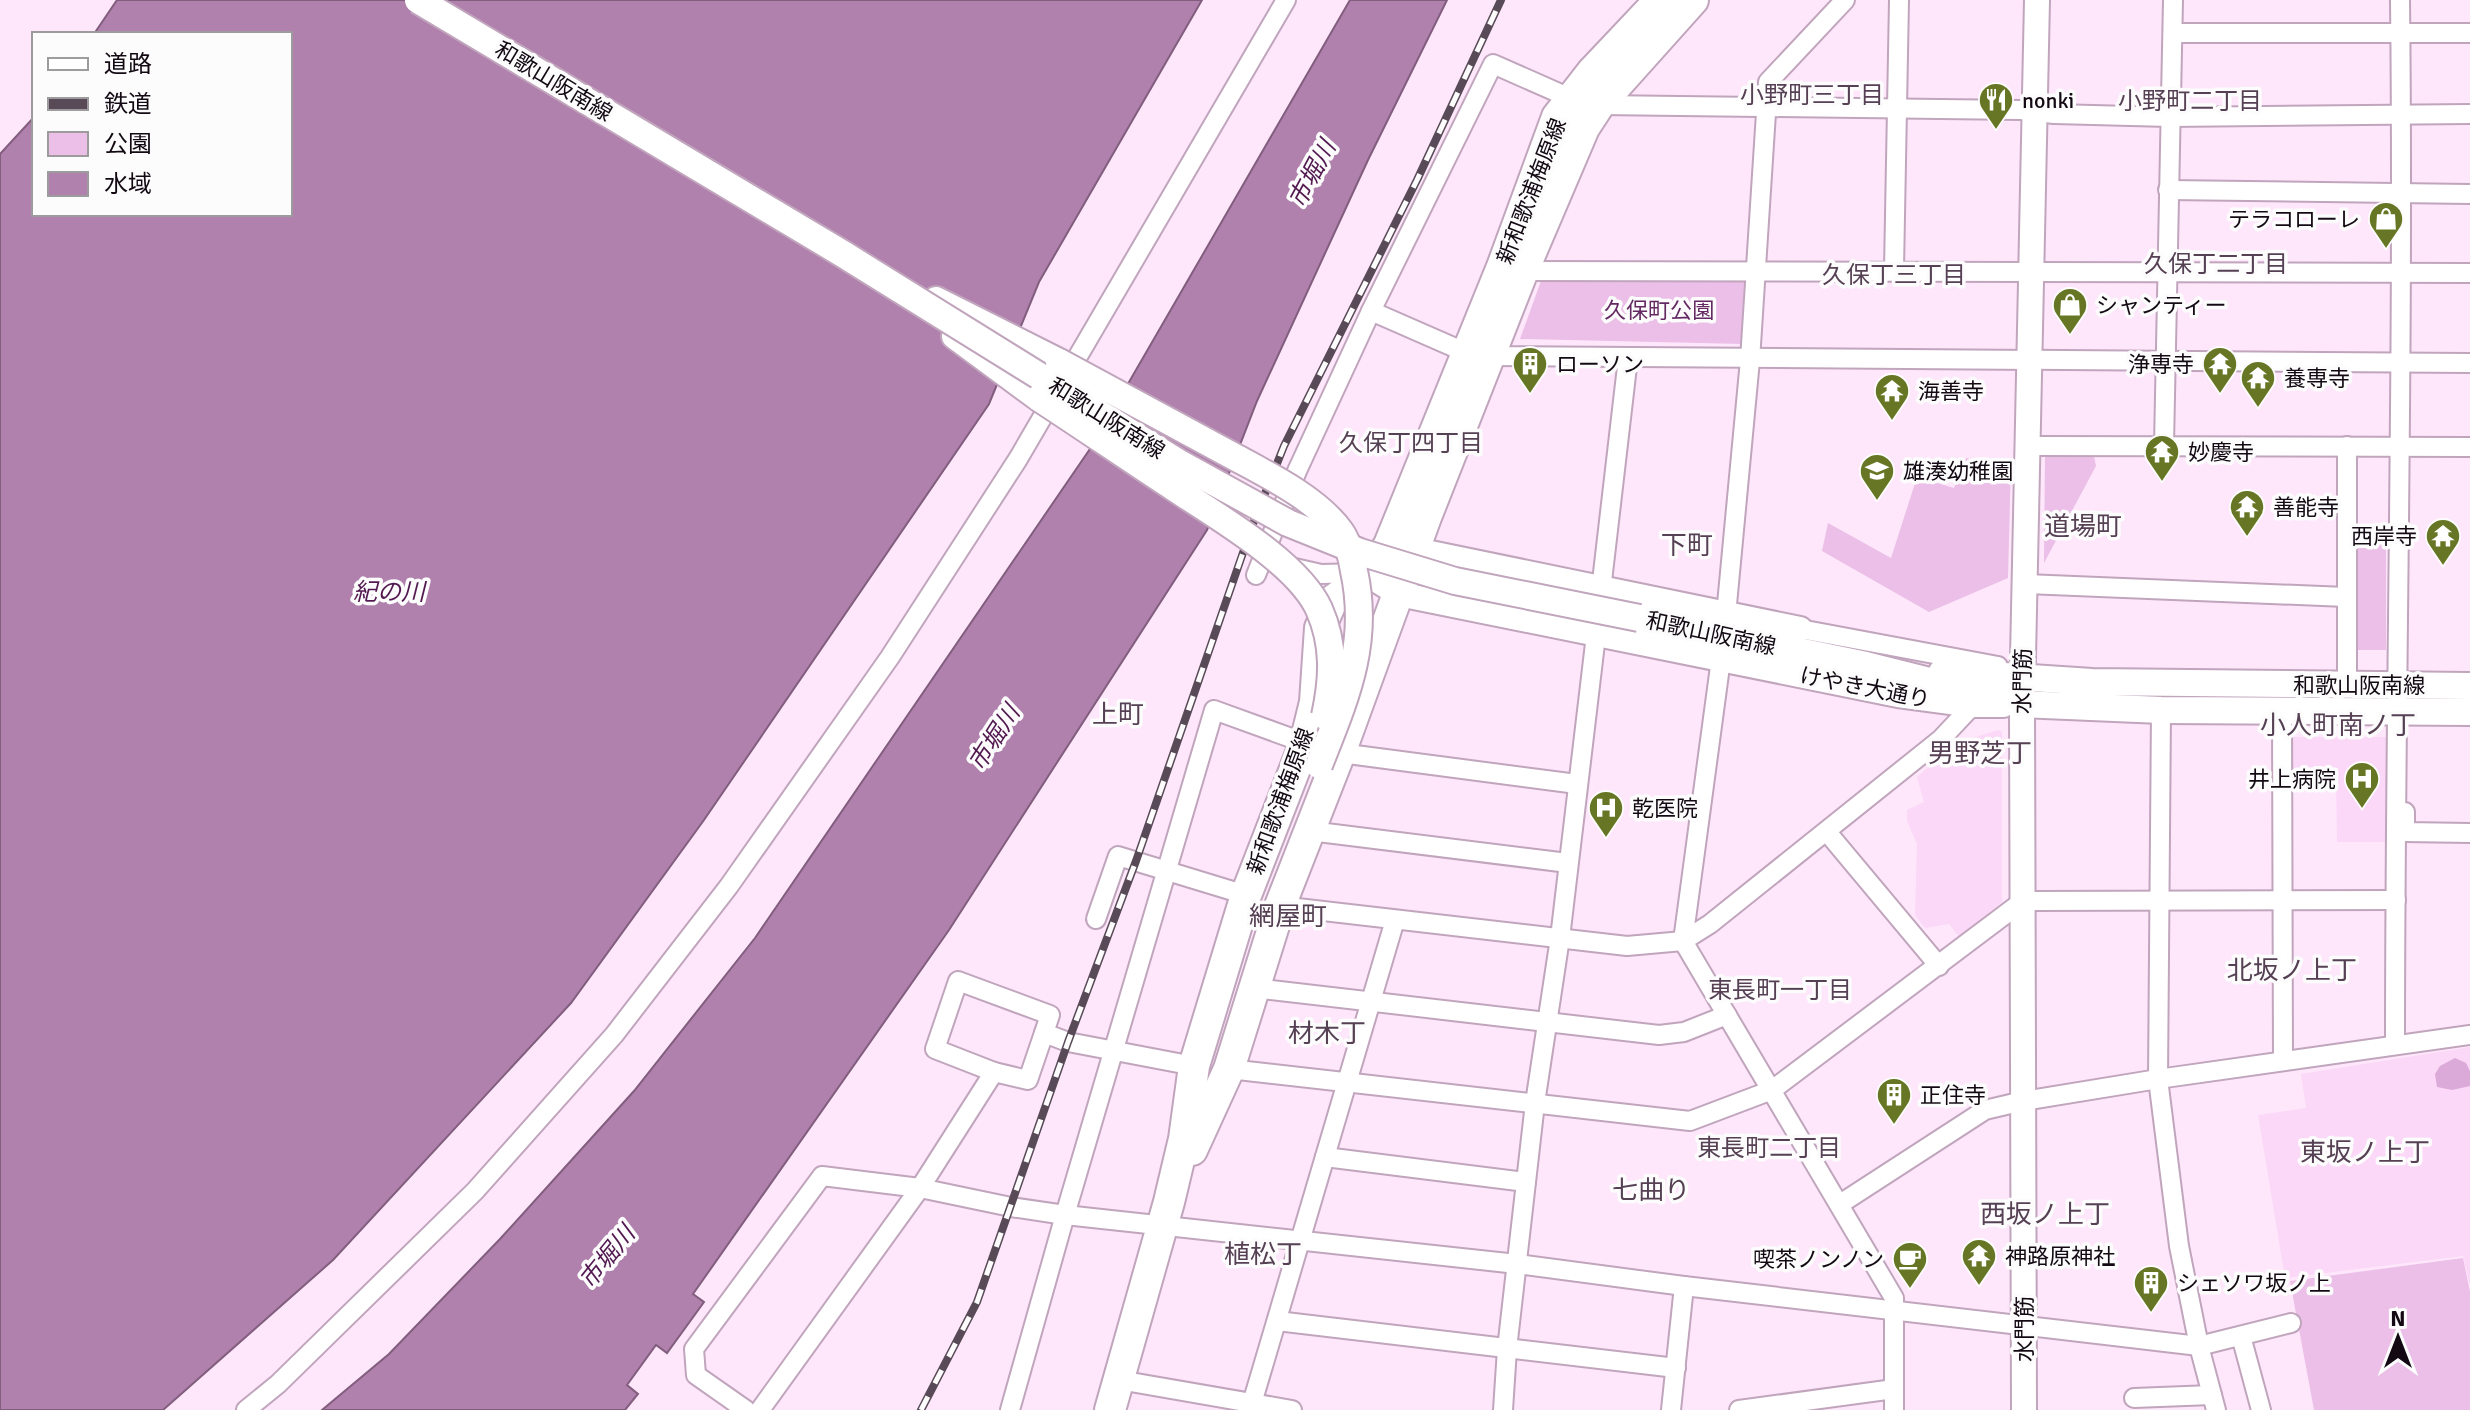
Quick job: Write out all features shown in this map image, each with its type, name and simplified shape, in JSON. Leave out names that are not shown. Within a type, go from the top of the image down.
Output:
[{"type":"main road","name":"和歌山阪南線","points":[[418,0],[843,254],[1181,464],[1288,523],[1360,552],[1455,581],[1866,665],[2161,710],[2282,710],[2399,698],[2470,686]]},
{"type":"main road","name":"新和歌浦梅原線","points":[[1110,1410],[1189,1141],[1229,1069],[1280,906],[1310,831],[1319,756],[1315,702],[1320,628],[1327,588],[1371,573],[1389,545],[1478,354],[1523,271],[1584,128],[1584,102],[1660,0]]},
{"type":"main road","name":"新和歌浦梅原線","points":[[1189,1141],[1194,1066],[1246,895],[1399,594],[1478,354],[1502,267],[1557,117],[1584,102],[1693,0]]},
{"type":"main road","points":[[843,254],[1059,362],[1268,475],[1310,502],[1340,531],[1351,557],[1359,590],[1360,631],[1350,686],[1319,756],[1267,902],[1189,1141]]},
{"type":"main road","points":[[843,254],[1039,398],[1241,533],[1291,572],[1318,608],[1333,665],[1319,756]]},
{"type":"main road","name":"和歌山阪南線","points":[[2022,691],[2092,682],[2347,686],[2470,712]]},
{"type":"street","points":[[246,1410],[278,1384],[475,1191],[614,1035],[729,886],[890,657],[1018,459],[1286,0]]},
{"type":"street","points":[[1726,615],[1750,360],[1768,82],[1845,0]]},
{"type":"street","points":[[1894,270],[1899,0]]},
{"type":"street","name":"水門筋","points":[[2024,1410],[2022,691],[2037,0]]},
{"type":"street","points":[[2164,446],[2173,0]]},
{"type":"street","points":[[2395,1045],[2400,0]]},
{"type":"street","points":[[2173,33],[2470,33]]},
{"type":"street","points":[[1327,588],[1258,568],[1297,471],[1371,311],[1493,64],[1584,102],[1766,109],[2036,111],[2169,117],[2470,114]]},
{"type":"street","points":[[2168,190],[2470,194]]},
{"type":"street","points":[[1523,271],[2470,273]]},
{"type":"street","points":[[1371,311],[1478,354],[1750,360],[2470,363]]},
{"type":"street","points":[[1601,590],[1628,358]]},
{"type":"street","points":[[2028,446],[2470,447]]},
{"type":"street","points":[[2347,446],[2347,686]]},
{"type":"street","points":[[1399,594],[1371,573],[1400,553],[1416,550]]},
{"type":"street","name":"けやき大通り","points":[[1399,594],[1898,695],[1973,705],[2022,691],[1999,666],[1726,615],[1416,550]]},
{"type":"street","points":[[2024,584],[2346,597]]},
{"type":"street","points":[[1503,1410],[1535,1103],[1560,938],[1596,635]]},
{"type":"street","points":[[1721,659],[1683,941],[1894,1298],[1894,1410]]},
{"type":"street","points":[[1280,906],[1627,946],[1683,941],[1710,924],[1827,832],[1941,739],[1973,705]]},
{"type":"street","points":[[1010,1410],[1214,710],[1319,756],[1577,784]]},
{"type":"street","points":[[2134,1398],[2214,1402],[2179,1246],[2158,1079],[2161,710]]},
{"type":"street","points":[[2282,710],[2283,1061]]},
{"type":"street","points":[[2397,770],[2405,793],[2405,832],[2470,833]]},
{"type":"street","points":[[1310,831],[1568,863]]},
{"type":"street","points":[[1827,832],[1939,966]]},
{"type":"street","points":[[1096,919],[1118,856],[1246,895]]},
{"type":"street","points":[[1229,1069],[1690,1121],[1772,1090],[2023,901],[2396,900]]},
{"type":"street","points":[[1251,1407],[1395,920]]},
{"type":"street","points":[[958,981],[1050,1015],[1028,1080],[994,1072],[935,1049],[958,981]]},
{"type":"street","points":[[1254,988],[1659,1035],[1684,1032],[1727,1015]]},
{"type":"street","points":[[1044,1033],[1068,1042],[1194,1066]]},
{"type":"street","points":[[1840,1204],[1985,1110],[2158,1079],[2470,1035]]},
{"type":"street","points":[[760,1410],[920,1188],[994,1072]]},
{"type":"street","points":[[1325,1157],[1526,1182]]},
{"type":"street","points":[[746,1410],[696,1375],[694,1349],[822,1176],[920,1188],[1065,1215],[1165,1218],[1300,1241],[2199,1346],[2291,1323]]},
{"type":"street","points":[[1671,1410],[1684,1286]]},
{"type":"street","points":[[1277,1321],[1676,1368]]},
{"type":"street","points":[[2241,1336],[2261,1410]]},
{"type":"street","points":[[1119,1380],[1251,1407],[1292,1410]]},
{"type":"street","points":[[1739,1410],[1894,1389]]},
{"type":"shaded area","points":[[1998,730],[2002,732],[2002,902],[1959,937],[1949,924],[1925,928],[1915,915],[1917,844],[1907,821],[1907,810],[1924,802],[1917,777],[1957,743]]},
{"type":"shaded area","name":"井上病院","points":[[2292,737],[2388,737],[2388,842],[2337,842],[2336,778],[2292,777]]},
{"type":"shaded area","points":[[2470,1047],[2470,1285],[2463,1256],[2285,1278],[2258,1115],[2306,1108],[2301,1074]]},
{"type":"shaded area","points":[[2455,1058],[2466,1063],[2470,1071],[2470,1086],[2452,1090],[2437,1087],[2435,1074],[2440,1066]]},
{"type":"green space","name":"久保町公園","points":[[1542,278],[1744,278],[1743,344],[1520,339]]},
{"type":"green space","points":[[2045,456],[2094,456],[2096,466],[2044,563]]},
{"type":"green space","points":[[1966,458],[1980,462],[2011,462],[2008,578],[1929,612],[1822,551],[1828,523],[1891,558],[1917,477],[1954,488]]},
{"type":"green space","points":[[2353,530],[2386,530],[2386,650],[2353,650]]},
{"type":"green space","points":[[2463,1258],[2470,1292],[2470,1410],[2314,1410],[2290,1281]]},
{"type":"water","name":"紀の川","points":[[117,0],[1202,0],[1039,282],[989,404],[704,820],[571,1003],[333,1260],[163,1410],[0,1410],[0,154],[32,119],[32,216],[292,216],[292,32],[95,32]]},
{"type":"water","name":"市堀川","points":[[1350,0],[1447,0],[1368,160],[1257,401],[1207,530],[949,930],[693,1294],[704,1302],[667,1353],[656,1345],[627,1385],[638,1394],[625,1410],[322,1410],[389,1354],[500,1239],[634,1091],[755,938],[1092,446]]},
{"type":"railway","points":[[921,1410],[977,1302],[1068,1042],[1136,861],[1254,521],[1284,446],[1417,180],[1501,0]]},
{"type":"place","name":"nonki","points":[[1996,131]]},
{"type":"place","name":"テラコローレ","points":[[2386,250]]},
{"type":"place","name":"シャンティー","points":[[2070,336]]},
{"type":"place","name":"ローソン","points":[[1530,395]]},
{"type":"place","name":"浄専寺","points":[[2220,395]]},
{"type":"place","name":"養専寺","points":[[2258,409]]},
{"type":"place","name":"海善寺","points":[[1892,422]]},
{"type":"place","name":"妙慶寺","points":[[2162,483]]},
{"type":"place","name":"雄湊幼稚園","points":[[1877,502]]},
{"type":"place","name":"善能寺","points":[[2247,538]]},
{"type":"place","name":"西岸寺","points":[[2443,567]]},
{"type":"place","name":"井上病院","points":[[2362,810]]},
{"type":"place","name":"乾医院","points":[[1606,839]]},
{"type":"place","name":"正住寺","points":[[1894,1126]]},
{"type":"place","name":"神路原神社","points":[[1979,1287]]},
{"type":"place","name":"喫茶ノンノン","points":[[1910,1290]]},
{"type":"place","name":"シェソワ坂ノ上","points":[[2151,1314]]},
{"type":"district","name":"小野町三丁目","points":[[1812,95]]},
{"type":"district","name":"小野町二丁目","points":[[2190,101]]},
{"type":"district","name":"久保丁二丁目","points":[[2216,264]]},
{"type":"district","name":"久保丁三丁目","points":[[1894,275]]},
{"type":"district","name":"久保丁四丁目","points":[[1411,443]]},
{"type":"district","name":"道場町","points":[[2083,526]]},
{"type":"district","name":"下町","points":[[1687,545]]},
{"type":"district","name":"上町","points":[[1118,714]]},
{"type":"district","name":"小人町南ノ丁","points":[[2338,725]]},
{"type":"district","name":"男野芝丁","points":[[1980,753]]},
{"type":"district","name":"網屋町","points":[[1288,916]]},
{"type":"district","name":"北坂ノ上丁","points":[[2292,970]]},
{"type":"district","name":"東長町一丁目","points":[[1780,990]]},
{"type":"district","name":"材木丁","points":[[1327,1033]]},
{"type":"district","name":"東長町二丁目","points":[[1769,1148]]},
{"type":"district","name":"東坂ノ上丁","points":[[2365,1152]]},
{"type":"district","name":"七曲り","points":[[1651,1190]]},
{"type":"district","name":"西坂ノ上丁","points":[[2045,1214]]},
{"type":"district","name":"植松丁","points":[[1263,1254]]}]
